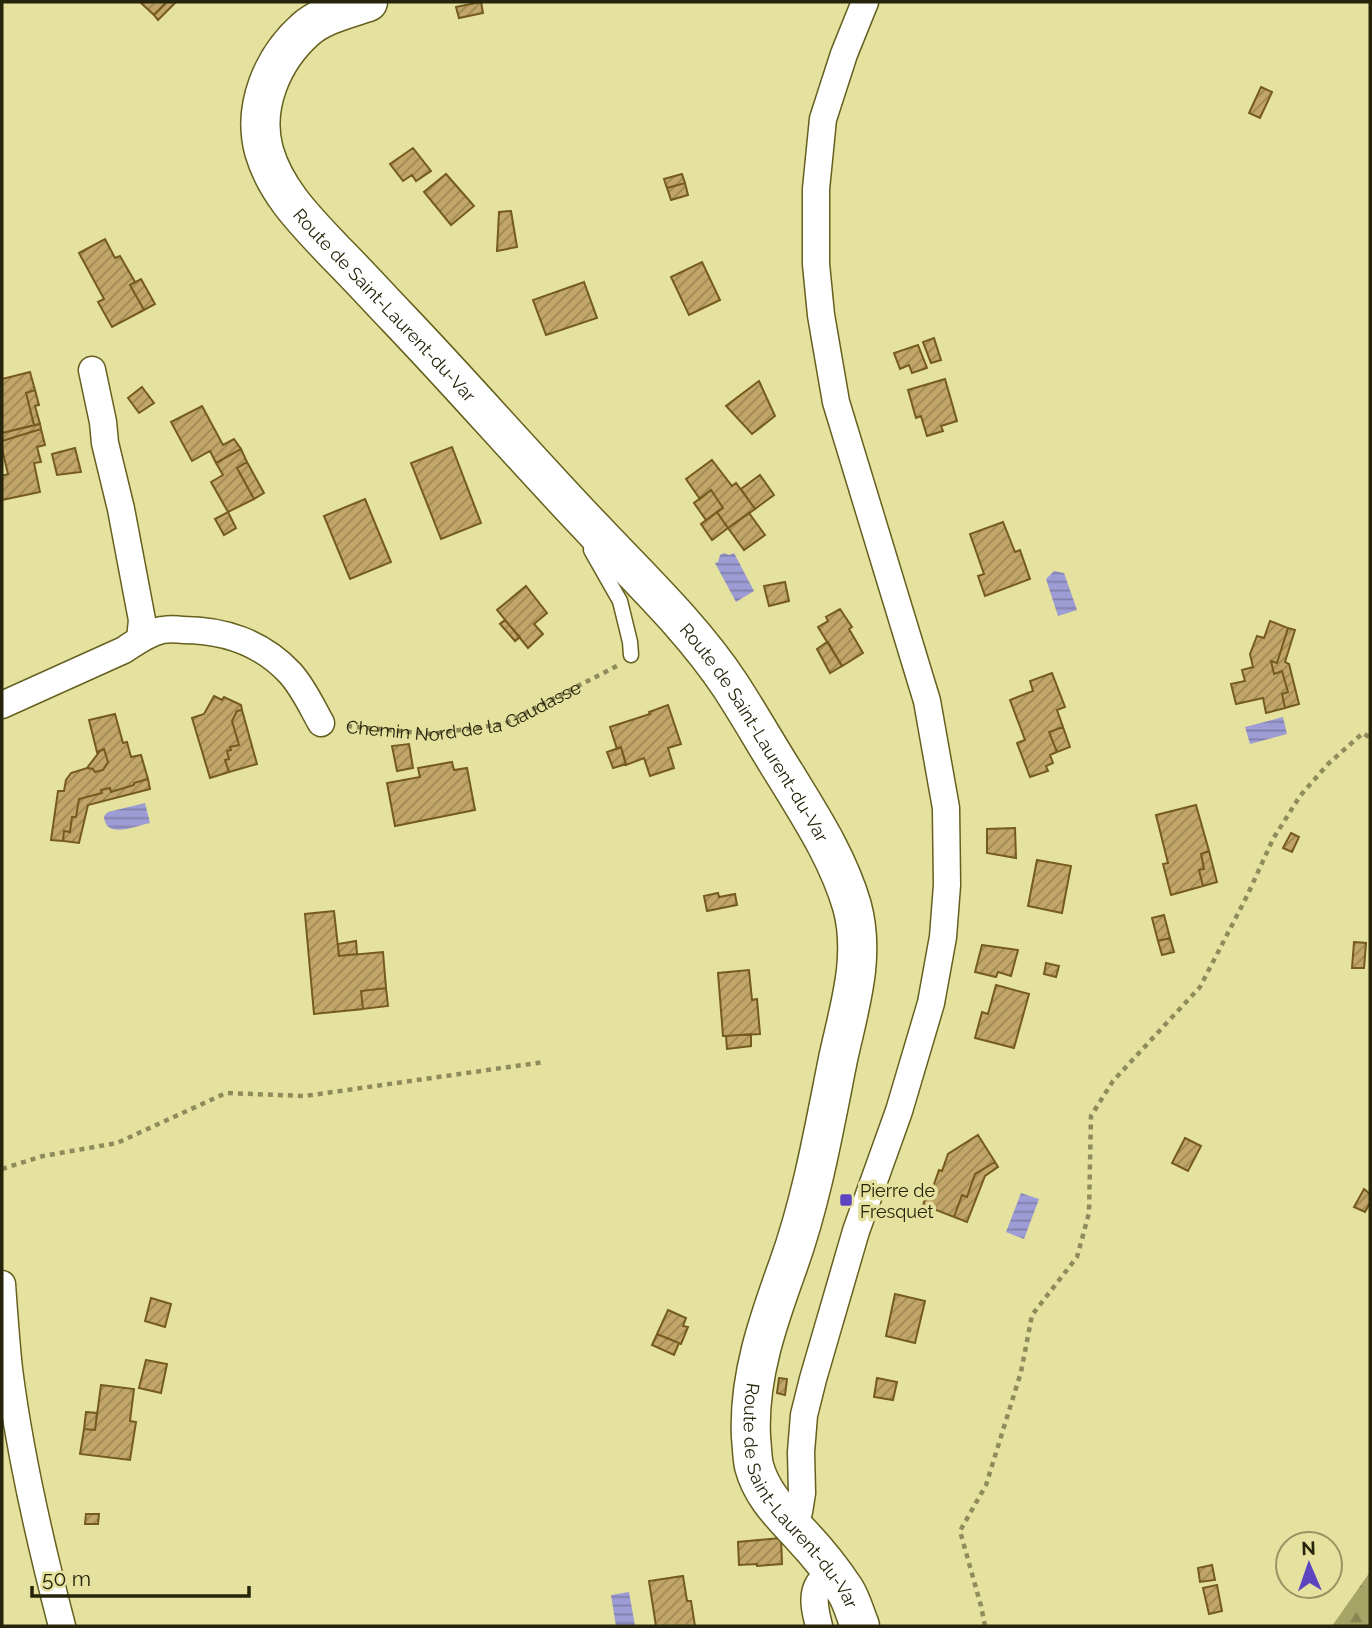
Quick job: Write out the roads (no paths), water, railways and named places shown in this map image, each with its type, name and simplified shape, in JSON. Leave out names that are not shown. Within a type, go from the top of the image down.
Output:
[{"type":"street","name":"Route de Saint-Laurent-du-Var","points":[[368,2],[330,15],[308,27],[288,49],[271,75],[262,99],[262,138],[275,178],[295,210],[700,643],[730,684],[834,858],[853,910],[858,959],[854,992],[807,1207],[770,1317],[754,1383],[751,1429],[753,1464],[765,1493],[848,1594],[860,1626]]},
{"type":"street","points":[[790,1523],[799,1512],[804,1415],[813,1379],[856,1231],[899,1111],[931,1003],[943,937],[947,885],[946,808],[927,701],[836,401],[821,315],[816,264],[816,189],[823,119],[844,54],[865,2]]},
{"type":"street","points":[[92,370],[142,620],[140,639]]},
{"type":"street","name":"Chemin Nord de la Gaudasse","points":[[2,705],[165,629],[196,630],[222,633],[248,642],[272,656],[292,675],[321,723]]},
{"type":"street","points":[[2,1284],[9,1369],[22,1452],[44,1559],[62,1626]]},
{"type":"street","points":[[819,1626],[814,1609],[815,1595],[818,1585],[830,1571]]},
{"type":"lane","points":[[596,532],[590,550],[620,601],[631,642],[631,655]]},
{"type":"water","points":[[724,553],[734,553],[754,591],[736,602],[715,563]]},
{"type":"water","points":[[1054,571],[1064,573],[1077,610],[1058,616],[1046,579]]},
{"type":"water","points":[[1283,717],[1287,734],[1250,744],[1245,727]]},
{"type":"water","points":[[145,803],[150,823],[115,830],[106,823],[104,816],[108,812]]},
{"type":"water","points":[[1021,1193],[1039,1199],[1024,1239],[1006,1232]]},
{"type":"water","points":[[629,1592],[635,1626],[616,1626],[611,1595]]},
{"type":"place","name":"Pierre de Fresquet","points":[[846,1200]]}]
